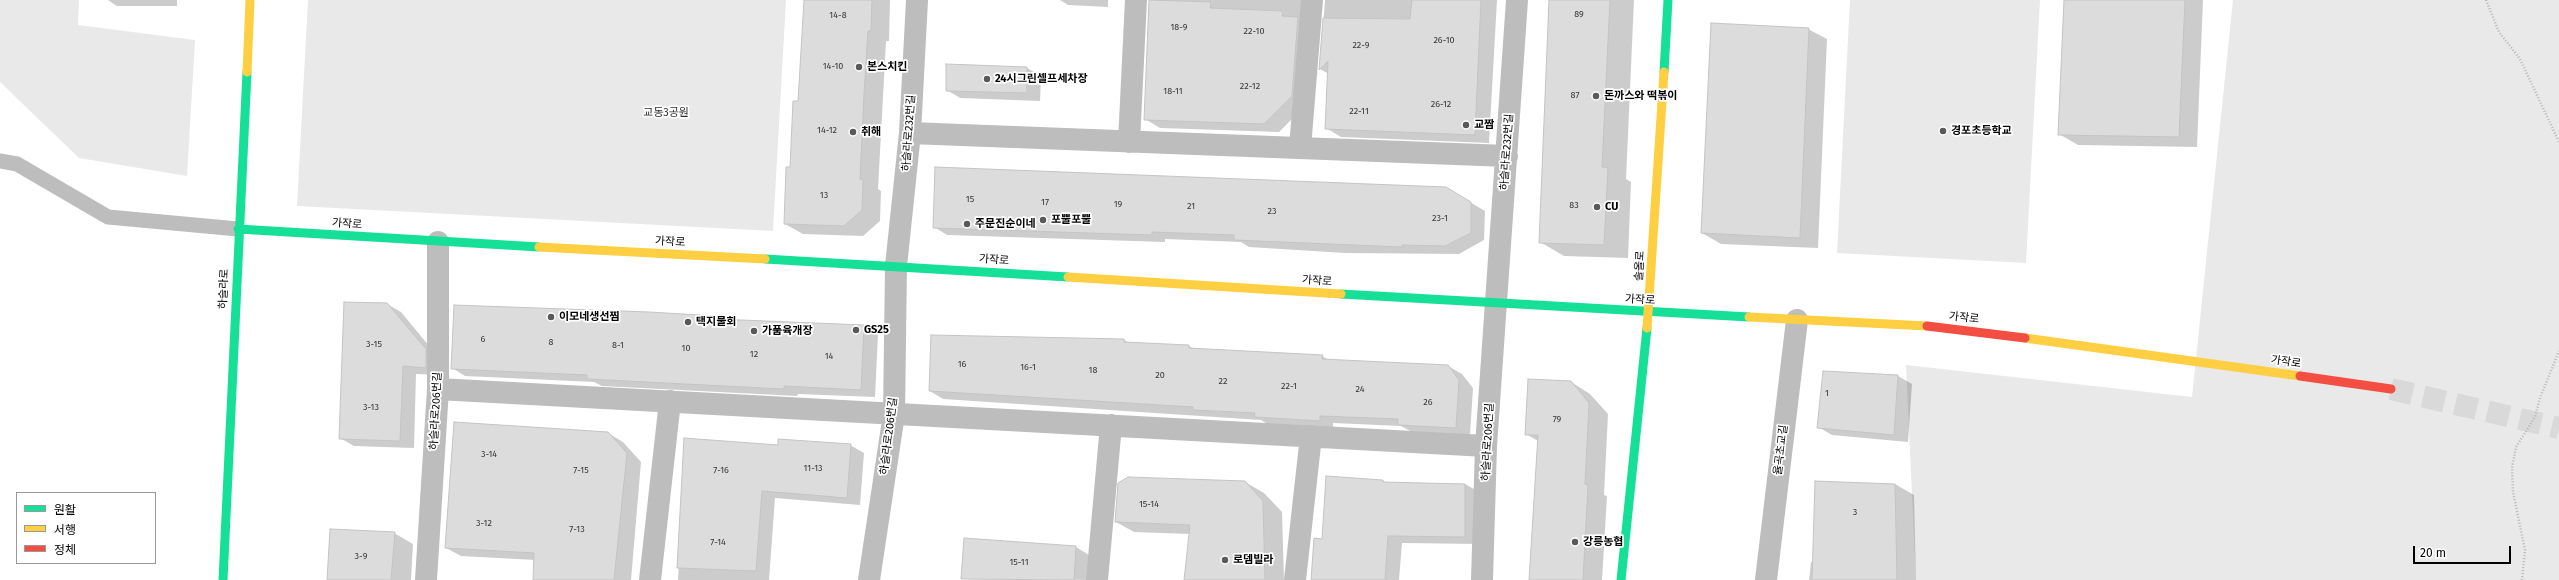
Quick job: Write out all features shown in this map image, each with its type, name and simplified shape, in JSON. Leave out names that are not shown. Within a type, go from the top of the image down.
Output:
[{"type":"street","name":"하슬라로","points":[[223,580],[238,229],[250,0]]},
{"type":"street","name":"하슬라로232번길","points":[[896,266],[910,133],[917,0]]},
{"type":"street","points":[[1129,142],[1136,0]]},
{"type":"street","points":[[1300,148],[1312,0]]},
{"type":"street","name":"하슬라로232번길","points":[[1498,304],[1517,0]]},
{"type":"street","name":"솔올로","points":[[1621,580],[1649,312],[1668,0]]},
{"type":"street","points":[[910,133],[1507,156]]},
{"type":"street","name":"가작로","points":[[238,229],[438,242],[896,266],[1498,304],[1956,328],[2391,388]]},
{"type":"street","name":"하슬라로206번길","points":[[426,580],[438,388],[438,242]]},
{"type":"street","name":"하슬라로206번길","points":[[869,580],[894,414],[896,266]]},
{"type":"street","name":"하슬라로206번길","points":[[1482,580],[1486,446],[1498,304]]},
{"type":"street","name":"율곡초교길","points":[[1766,580],[1796,320]]},
{"type":"street","points":[[438,388],[1486,446]]},
{"type":"street","points":[[650,580],[670,401]]},
{"type":"street","points":[[1097,580],[1112,425]]},
{"type":"street","points":[[1295,580],[1310,436]]},
{"type":"lane","points":[[0,161],[17,164],[108,217],[238,229]]},
{"type":"path","points":[[2486,0],[2499,32],[2520,58],[2559,142]]},
{"type":"path","points":[[2522,580],[2525,550],[2513,492],[2512,468],[2516,447],[2535,417],[2540,398],[2559,351]]},
{"type":"green space","points":[[0,0],[79,0],[78,25],[195,40],[187,176],[79,158],[0,82]]},
{"type":"green space","name":"교동3공원","points":[[308,0],[786,0],[773,231],[297,206]]},
{"type":"green space","points":[[1850,0],[2040,0],[2026,263],[1837,253]]},
{"type":"green space","points":[[2233,0],[2559,0],[2559,580],[1916,580],[1906,365],[2192,397]]},
{"type":"building","points":[[804,0],[872,0],[871,31],[868,31],[864,94],[860,179],[863,180],[862,210],[844,226],[784,224],[786,167],[790,167],[793,101],[798,101]]},
{"type":"building","points":[[1149,0],[1211,2],[1210,8],[1283,11],[1282,16],[1298,17],[1292,96],[1264,124],[1144,120]]},
{"type":"building","points":[[1412,0],[1481,0],[1475,135],[1325,129],[1328,61],[1319,70],[1323,18],[1410,19]]},
{"type":"building","points":[[1549,0],[1610,0],[1602,167],[1608,168],[1604,245],[1539,243]]},
{"type":"building","points":[[2064,0],[2185,0],[2179,137],[2058,135]]},
{"type":"building","points":[[1711,23],[1809,28],[1800,238],[1701,233]]},
{"type":"building","name":"24시그린셀프세차장","points":[[946,64],[1027,67],[1027,93],[946,91]]},
{"type":"building","points":[[935,167],[1446,187],[1471,202],[1471,233],[1445,246],[1402,245],[1402,247],[1234,240],[1234,235],[1152,232],[1152,235],[933,228]]},
{"type":"building","points":[[344,302],[387,303],[426,349],[426,368],[403,366],[400,441],[339,439]]},
{"type":"building","points":[[454,305],[649,312],[717,316],[717,319],[864,325],[861,390],[784,386],[784,389],[587,379],[587,375],[451,369]]},
{"type":"building","points":[[931,335],[1124,339],[1124,342],[1189,345],[1189,348],[1323,355],[1322,359],[1448,365],[1459,380],[1456,428],[1398,425],[1398,419],[1320,416],[1320,421],[1254,417],[1255,413],[1193,410],[1193,407],[929,391]]},
{"type":"building","points":[[1823,371],[1898,375],[1894,435],[1817,428]]},
{"type":"building","points":[[1528,379],[1571,381],[1589,403],[1585,484],[1588,485],[1583,580],[1529,580],[1538,435],[1525,435]]},
{"type":"building","points":[[454,422],[608,432],[627,453],[614,580],[533,580],[534,553],[445,548]]},
{"type":"building","points":[[684,438],[778,445],[778,439],[851,444],[847,498],[762,491],[756,571],[677,568]]},
{"type":"building","points":[[1326,476],[1383,480],[1383,482],[1465,484],[1465,537],[1388,536],[1385,580],[1311,580],[1314,538],[1322,539]]},
{"type":"building","points":[[1128,477],[1245,481],[1263,501],[1265,580],[1184,580],[1190,525],[1115,522],[1118,483]]},
{"type":"building","points":[[1815,481],[1895,484],[1897,580],[1812,580]]},
{"type":"building","points":[[330,529],[395,532],[391,580],[327,580]]},
{"type":"building","points":[[964,538],[1076,546],[1074,580],[961,579]]},
{"type":"tunnel","points":[[2391,389],[2559,428]]},
{"type":"traffic: fast","points":[[1664,72],[1668,0]]},
{"type":"traffic: fast","points":[[223,580],[247,72]]},
{"type":"traffic: fast","points":[[238,229],[539,247]]},
{"type":"traffic: fast","points":[[765,259],[1068,277]]},
{"type":"traffic: fast","points":[[1341,294],[1749,317]]},
{"type":"traffic: fast","points":[[1621,580],[1647,328]]},
{"type":"traffic: slow","points":[[247,72],[250,0]]},
{"type":"traffic: slow","points":[[1647,328],[1664,72]]},
{"type":"traffic: slow","points":[[539,247],[765,259]]},
{"type":"traffic: slow","points":[[1068,277],[1341,294]]},
{"type":"traffic: slow","points":[[1749,317],[1927,326]]},
{"type":"traffic: slow","points":[[2025,338],[2300,376]]},
{"type":"traffic: jam","points":[[1927,326],[2025,338]]},
{"type":"traffic: jam","points":[[2300,376],[2391,389]]},
{"type":"place","name":"본스치킨","points":[[859,67]]},
{"type":"place","name":"24시그린셀프세차장","points":[[987,79]]},
{"type":"place","name":"돈까스와 떡볶이","points":[[1596,96]]},
{"type":"place","name":"교짬","points":[[1466,125]]},
{"type":"place","name":"경포초등학교","points":[[1943,131]]},
{"type":"place","name":"취해","points":[[853,132]]},
{"type":"place","name":"CU","points":[[1597,207]]},
{"type":"place","name":"포뿔포뿔","points":[[1043,220]]},
{"type":"place","name":"주문진순이네","points":[[967,224]]},
{"type":"place","name":"이모네생선찜","points":[[551,317]]},
{"type":"place","name":"택지물회","points":[[688,322]]},
{"type":"place","name":"GS25","points":[[856,330]]},
{"type":"place","name":"가품육개장","points":[[754,331]]},
{"type":"place","name":"강릉농협","points":[[1575,542]]},
{"type":"place","name":"로뎀빌라","points":[[1225,560]]}]
